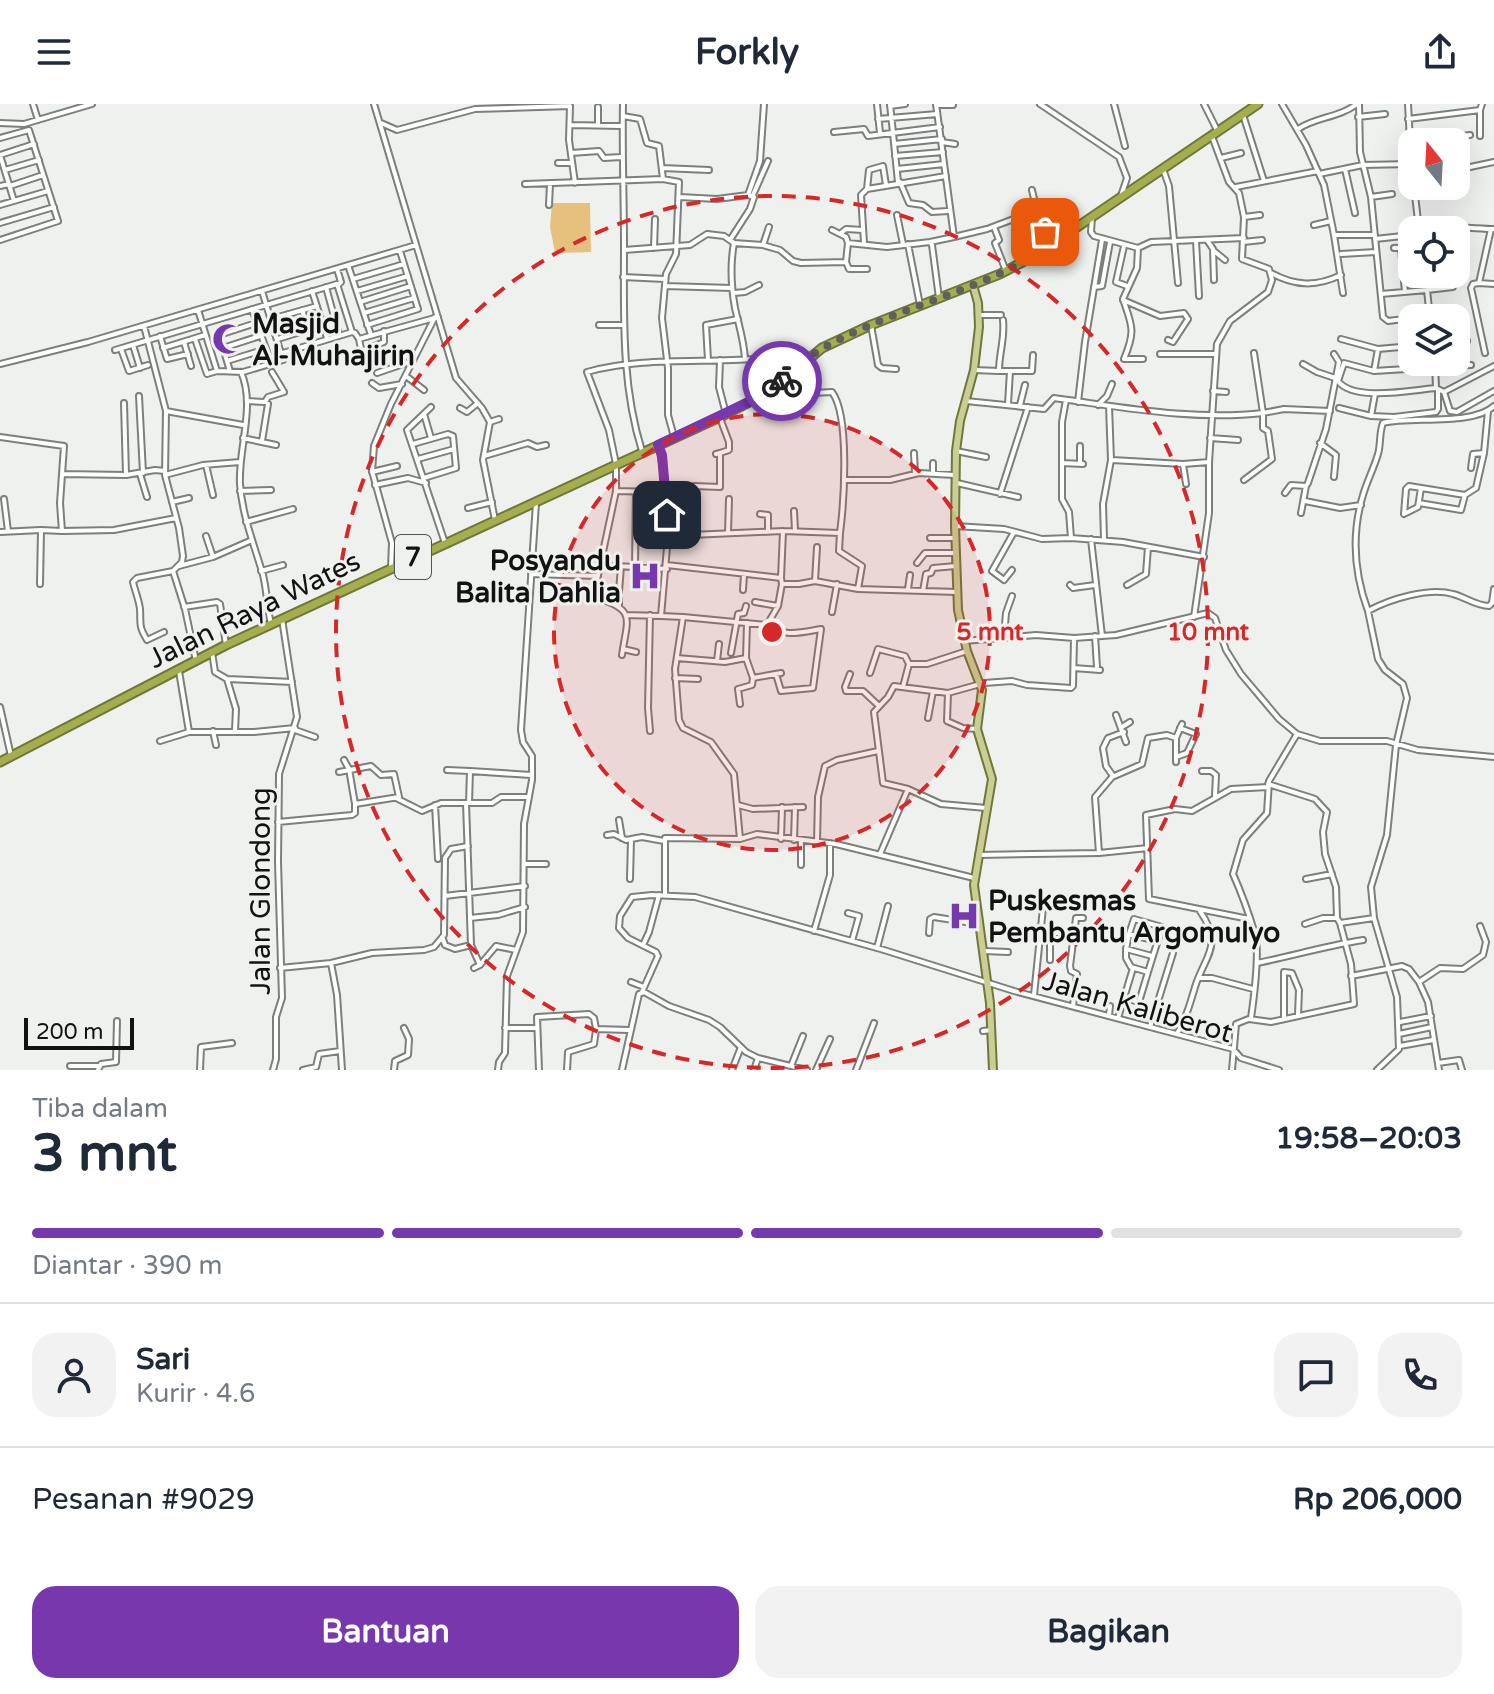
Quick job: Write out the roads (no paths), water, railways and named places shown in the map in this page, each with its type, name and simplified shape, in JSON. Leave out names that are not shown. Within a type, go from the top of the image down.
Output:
[{"type":"highway","name":"Jalan Raya Wates","points":[[1215,135],[1258,104]]},
{"type":"highway","name":"Jalan Raya Wates","points":[[0,762],[226,645],[769,392],[822,348],[1006,271],[1050,246],[1265,104]]},
{"type":"main road","points":[[973,285],[979,315],[974,370],[956,451],[955,538],[958,610],[967,651],[981,684],[983,694],[977,729],[992,775],[974,878],[992,1030],[993,1070]]},
{"type":"street","points":[[33,104],[38,120]]},
{"type":"street","points":[[0,123],[15,126],[92,104]]},
{"type":"street","points":[[374,104],[456,378],[490,422],[484,456],[495,520]]},
{"type":"street","points":[[623,104],[624,366],[631,413],[642,452]]},
{"type":"street","points":[[745,360],[733,290],[732,242],[750,209],[750,195],[760,161],[764,104]]},
{"type":"street","points":[[877,104],[880,133]]},
{"type":"street","points":[[905,104],[890,105],[896,166],[903,194],[911,205],[923,205],[932,212],[949,211]]},
{"type":"street","points":[[1040,104],[1119,157],[1127,178],[1120,198]]},
{"type":"street","points":[[1114,104],[1125,146]]},
{"type":"street","points":[[1204,104],[1229,182],[1236,187],[1244,217],[1243,260],[1305,284],[1328,281],[1341,275]]},
{"type":"street","points":[[1282,104],[1319,173],[1328,198],[1343,293]]},
{"type":"street","points":[[1358,104],[1384,319],[1398,319]]},
{"type":"street","points":[[1297,130],[1310,122],[1340,115],[1358,104]]},
{"type":"street","points":[[1408,104],[1408,128]]},
{"type":"street","points":[[1480,136],[1482,104]]},
{"type":"street","points":[[379,122],[397,130],[475,109],[570,105],[570,153],[575,183]]},
{"type":"street","points":[[953,105],[936,105],[954,237]]},
{"type":"street","points":[[598,107],[598,125]]},
{"type":"street","points":[[1408,119],[1480,110]]},
{"type":"street","points":[[878,119],[937,114]]},
{"type":"street","points":[[1358,117],[1385,114]]},
{"type":"street","points":[[623,116],[641,121],[647,143],[659,146],[663,179]]},
{"type":"street","points":[[1244,118],[1264,181]]},
{"type":"street","points":[[8,125],[10,135]]},
{"type":"street","points":[[570,125],[622,126]]},
{"type":"street","points":[[15,126],[18,132]]},
{"type":"street","points":[[834,132],[864,129],[867,136],[940,127]]},
{"type":"street","points":[[0,138],[29,130],[58,219],[56,223],[0,240]]},
{"type":"street","points":[[894,144],[942,141],[955,144]]},
{"type":"street","points":[[14,201],[0,155],[34,144]]},
{"type":"street","points":[[570,153],[599,151],[604,158],[621,157]]},
{"type":"street","points":[[895,156],[943,152]]},
{"type":"street","points":[[1221,158],[1241,153]]},
{"type":"street","points":[[5,170],[39,160]]},
{"type":"street","points":[[750,195],[768,161]]},
{"type":"street","points":[[1470,167],[1494,162]]},
{"type":"street","points":[[558,163],[572,163]]},
{"type":"street","points":[[867,189],[869,170],[883,166],[944,164]]},
{"type":"street","points":[[1236,187],[1363,165],[1398,167]]},
{"type":"street","points":[[883,166],[886,185]]},
{"type":"street","points":[[662,168],[709,170]]},
{"type":"street","points":[[1163,169],[1169,186],[1178,283]]},
{"type":"street","points":[[1345,169],[1355,213]]},
{"type":"street","points":[[0,186],[43,175]]},
{"type":"street","points":[[864,243],[861,195],[867,189],[946,176]]},
{"type":"street","points":[[525,184],[679,181],[675,259],[666,279],[662,318],[668,362],[668,415],[674,437]]},
{"type":"street","points":[[549,205],[550,184]]},
{"type":"street","points":[[1032,190],[1050,246]]},
{"type":"street","points":[[0,205],[48,191]]},
{"type":"street","points":[[1371,197],[1392,194]]},
{"type":"street","points":[[680,197],[717,199],[750,195]]},
{"type":"street","points":[[0,223],[54,207]]},
{"type":"street","points":[[848,243],[887,247],[930,242],[994,227],[1037,212]]},
{"type":"street","points":[[897,215],[920,306]]},
{"type":"street","points":[[1244,217],[1260,215]]},
{"type":"street","points":[[1092,217],[1091,234],[1102,240],[1138,248],[1151,242],[1174,240],[1262,240]]},
{"type":"street","points":[[654,248],[655,219]]},
{"type":"street","points":[[1314,225],[1331,221]]},
{"type":"street","points":[[763,245],[769,227]]},
{"type":"street","points":[[994,227],[999,240],[995,243],[1006,271]]},
{"type":"street","points":[[841,233],[844,229],[863,230]]},
{"type":"street","points":[[1470,230],[1492,229],[1479,283]]},
{"type":"street","points":[[832,230],[841,233],[848,243],[846,262],[849,269],[867,269]]},
{"type":"street","points":[[624,250],[690,245],[705,234],[780,250],[801,263],[846,262]]},
{"type":"street","points":[[1334,235],[1398,236]]},
{"type":"street","points":[[1078,402],[1102,240]]},
{"type":"street","points":[[1207,240],[1225,260]]},
{"type":"street","points":[[1196,241],[1199,296]]},
{"type":"street","points":[[930,242],[939,298]]},
{"type":"street","points":[[1093,287],[1102,286],[1110,242]]},
{"type":"street","points":[[0,364],[29,359],[416,245]]},
{"type":"street","points":[[1124,246],[1116,282],[1128,287]]},
{"type":"street","points":[[1138,248],[1137,268],[1123,300],[1133,333],[1123,361],[1143,359]]},
{"type":"street","points":[[1213,249],[1214,280]]},
{"type":"street","points":[[400,250],[421,321]]},
{"type":"street","points":[[1341,254],[1376,252]]},
{"type":"street","points":[[353,279],[404,264]]},
{"type":"street","points":[[348,265],[371,335]]},
{"type":"street","points":[[337,268],[341,282],[338,285],[352,332],[359,339],[361,349],[384,342],[384,331]]},
{"type":"street","points":[[1194,617],[1209,513],[1215,354],[1220,337],[1230,321],[1268,292],[1271,273]]},
{"type":"street","points":[[357,291],[408,276]]},
{"type":"street","points":[[623,277],[666,279]]},
{"type":"street","points":[[1485,353],[1471,288],[1473,284],[1494,284]]},
{"type":"street","points":[[148,365],[128,370],[118,349],[338,285]]},
{"type":"street","points":[[665,286],[745,292],[759,285]]},
{"type":"street","points":[[360,302],[411,286]]},
{"type":"street","points":[[326,287],[340,336]]},
{"type":"street","points":[[1405,288],[1405,292]]},
{"type":"street","points":[[1381,294],[1444,288]]},
{"type":"street","points":[[1427,290],[1429,304]]},
{"type":"street","points":[[195,339],[205,372],[241,372],[283,360],[262,291]]},
{"type":"street","points":[[312,291],[327,340]]},
{"type":"street","points":[[364,313],[414,298]]},
{"type":"street","points":[[1123,300],[1167,318],[1182,313],[1188,319],[1173,342],[1168,340]]},
{"type":"street","points":[[271,319],[317,306]]},
{"type":"street","points":[[252,309],[271,363]]},
{"type":"street","points":[[367,325],[418,309]]},
{"type":"street","points":[[198,310],[217,371]]},
{"type":"street","points":[[302,310],[309,330]]},
{"type":"street","points":[[288,314],[294,334]]},
{"type":"street","points":[[979,315],[1002,318],[1005,340],[999,354],[999,371]]},
{"type":"street","points":[[359,339],[436,317]]},
{"type":"street","points":[[391,568],[392,543],[372,472],[374,446],[436,317]]},
{"type":"street","points":[[708,360],[706,325],[738,319]]},
{"type":"street","points":[[230,371],[220,334],[256,323]]},
{"type":"street","points":[[278,339],[323,325]]},
{"type":"street","points":[[599,325],[624,325]]},
{"type":"street","points":[[871,325],[878,365],[896,369]]},
{"type":"street","points":[[144,326],[166,411],[165,473],[183,556],[176,569],[196,661]]},
{"type":"street","points":[[283,353],[352,332]]},
{"type":"street","points":[[163,348],[205,335]]},
{"type":"street","points":[[160,336],[168,359],[188,354]]},
{"type":"street","points":[[223,348],[260,336]]},
{"type":"street","points":[[1341,339],[1378,349],[1398,347]]},
{"type":"street","points":[[184,342],[191,366]]},
{"type":"street","points":[[133,345],[140,368]]},
{"type":"street","points":[[227,361],[266,349]]},
{"type":"street","points":[[1374,371],[1378,349]]},
{"type":"street","points":[[1244,480],[1272,459],[1268,430],[1263,428],[1254,353]]},
{"type":"street","points":[[1160,354],[1215,354]]},
{"type":"street","points":[[1301,513],[1306,486],[1330,411],[1339,360],[1334,354]]},
{"type":"street","points":[[974,370],[1032,371],[1033,355]]},
{"type":"street","points":[[616,491],[695,493],[694,486],[721,487],[718,453],[729,450],[729,442],[719,387],[720,360]]},
{"type":"street","points":[[377,373],[414,361]]},
{"type":"street","points":[[619,605],[595,597],[616,491],[616,464],[606,422],[586,373],[605,368],[668,362],[758,361],[769,392],[774,395],[832,392],[837,400],[845,480],[839,551],[862,566],[858,589]]},
{"type":"street","points":[[1398,369],[1374,371],[1346,363],[1339,384],[1375,394],[1437,388],[1444,392],[1450,411],[1457,412],[1494,391]]},
{"type":"street","points":[[1303,364],[1335,378]]},
{"type":"street","points":[[1444,392],[1494,366]]},
{"type":"street","points":[[1008,404],[1010,371]]},
{"type":"street","points":[[241,372],[247,401],[240,491],[271,624]]},
{"type":"street","points":[[247,401],[265,402],[268,397],[284,392],[272,372]]},
{"type":"street","points":[[406,376],[424,390]]},
{"type":"street","points":[[1339,408],[1371,416],[1394,417],[1436,412],[1436,376]]},
{"type":"street","points":[[372,383],[379,388],[402,384]]},
{"type":"street","points":[[1098,405],[1109,395],[1112,384]]},
{"type":"street","points":[[1020,405],[1025,385]]},
{"type":"street","points":[[1213,391],[1226,392]]},
{"type":"street","points":[[1371,416],[1375,394]]},
{"type":"street","points":[[139,396],[142,473],[147,497]]},
{"type":"street","points":[[966,401],[1044,409],[1051,399],[1211,414],[1263,413],[1284,409],[1330,411]]},
{"type":"street","points":[[1066,400],[1062,422],[1062,501],[1069,512],[1071,538]]},
{"type":"street","points":[[124,403],[126,475]]},
{"type":"street","points":[[460,408],[467,412],[478,403]]},
{"type":"street","points":[[262,441],[268,404]]},
{"type":"street","points":[[1104,540],[1103,504],[1111,460],[1109,406]]},
{"type":"street","points":[[1377,1070],[1391,1059],[1400,1046],[1397,997],[1374,918],[1371,887],[1387,835],[1396,745],[1407,690],[1385,670],[1378,659],[1355,565],[1357,522],[1379,452],[1383,423],[1448,419],[1488,411],[1494,406]]},
{"type":"street","points":[[431,407],[407,429],[445,543]]},
{"type":"street","points":[[1000,494],[1028,407]]},
{"type":"street","points":[[166,411],[244,425]]},
{"type":"street","points":[[1421,488],[1417,508],[1408,514],[1403,513],[1409,486],[1465,495],[1472,492],[1478,483],[1484,453],[1488,411]]},
{"type":"street","points":[[424,414],[432,439]]},
{"type":"street","points":[[490,422],[499,419]]},
{"type":"street","points":[[375,485],[408,478],[425,481],[456,468],[451,434],[413,444]]},
{"type":"street","points":[[0,437],[63,445],[62,531]]},
{"type":"street","points":[[243,438],[276,445]]},
{"type":"street","points":[[1210,438],[1238,440]]},
{"type":"street","points":[[484,456],[528,443],[533,446],[546,445]]},
{"type":"street","points":[[1320,443],[1336,455],[1334,477]]},
{"type":"street","points":[[658,445],[662,455],[668,536],[661,616]]},
{"type":"street","points":[[1062,463],[1082,464],[1080,446]]},
{"type":"street","points":[[418,459],[454,449]]},
{"type":"street","points":[[956,451],[986,457]]},
{"type":"street","points":[[914,453],[915,474]]},
{"type":"street","points":[[1471,468],[1473,454],[1484,453]]},
{"type":"street","points":[[1111,460],[1183,464],[1209,462]]},
{"type":"street","points":[[62,474],[165,473],[240,462]]},
{"type":"street","points":[[933,463],[933,473]]},
{"type":"street","points":[[1183,464],[1186,484]]},
{"type":"street","points":[[206,465],[213,495]]},
{"type":"street","points":[[372,472],[397,466]]},
{"type":"street","points":[[845,480],[890,480],[933,473],[1018,497]]},
{"type":"street","points":[[1285,493],[1291,485],[1306,486]]},
{"type":"street","points":[[240,491],[271,490]]},
{"type":"street","points":[[635,567],[636,493]]},
{"type":"street","points":[[1419,503],[1461,510],[1465,495]]},
{"type":"street","points":[[172,502],[189,498]]},
{"type":"street","points":[[4,499],[8,531]]},
{"type":"street","points":[[728,533],[729,499]]},
{"type":"street","points":[[468,508],[493,501]]},
{"type":"street","points":[[498,1070],[505,1053],[507,976],[523,932],[525,907],[524,864],[532,756],[523,742],[521,730],[536,501]]},
{"type":"street","points":[[1305,501],[1340,508],[1361,505]]},
{"type":"street","points":[[246,522],[293,509]]},
{"type":"street","points":[[794,511],[795,531]]},
{"type":"street","points":[[760,514],[768,516],[768,531]]},
{"type":"street","points":[[0,532],[114,530],[176,518]]},
{"type":"street","points":[[955,526],[1001,528],[1042,539],[1104,540],[1204,557]]},
{"type":"street","points":[[40,584],[41,530]]},
{"type":"street","points":[[668,536],[768,531],[840,533]]},
{"type":"street","points":[[768,625],[778,606],[782,581],[783,531]]},
{"type":"street","points":[[1012,570],[1004,580],[992,571],[1014,532]]},
{"type":"street","points":[[206,536],[213,557]]},
{"type":"street","points":[[930,538],[939,543],[955,538]]},
{"type":"street","points":[[1091,539],[1102,636]]},
{"type":"street","points":[[164,632],[147,640],[138,622],[140,606],[133,582],[137,578],[213,557],[252,540]]},
{"type":"street","points":[[939,543],[940,552],[956,553]]},
{"type":"street","points":[[815,581],[817,547]]},
{"type":"street","points":[[1127,585],[1146,574],[1148,547]]},
{"type":"street","points":[[917,563],[924,553],[956,553]]},
{"type":"street","points":[[261,571],[283,565]]},
{"type":"street","points":[[601,565],[744,574],[799,584],[815,581],[858,589],[957,592]]},
{"type":"street","points":[[619,592],[621,566]]},
{"type":"street","points":[[923,591],[926,574],[930,574],[933,567],[956,566]]},
{"type":"street","points":[[531,574],[598,576]]},
{"type":"street","points":[[743,590],[744,574]]},
{"type":"street","points":[[908,589],[910,575]]},
{"type":"street","points":[[832,612],[837,584]]},
{"type":"street","points":[[1070,585],[1073,588],[1095,585]]},
{"type":"street","points":[[1368,611],[1433,590],[1449,592],[1489,606],[1494,589]]},
{"type":"street","points":[[595,591],[614,593],[626,615],[622,655]]},
{"type":"street","points":[[1004,637],[1006,613],[1012,596]]},
{"type":"street","points":[[755,602],[778,606]]},
{"type":"street","points":[[184,607],[220,604],[226,645]]},
{"type":"street","points":[[731,653],[738,614],[745,613],[746,606]]},
{"type":"street","points":[[964,641],[1036,635],[1074,638],[1102,636],[1148,629],[1208,613],[1214,615],[1233,664],[1279,719],[1297,734],[1320,741],[1371,740],[1418,750],[1494,757]]},
{"type":"street","points":[[626,615],[768,625],[771,629],[792,634],[821,629],[813,688],[781,691],[778,673],[753,679]]},
{"type":"street","points":[[650,615],[650,731]]},
{"type":"street","points":[[683,617],[675,678],[680,725],[709,739],[732,770],[740,839]]},
{"type":"street","name":"Jalan Glondong","points":[[275,1070],[276,1017],[282,998],[278,822],[281,766],[297,715],[282,619]]},
{"type":"street","points":[[740,704],[738,689],[752,685],[753,679],[746,658],[747,623]]},
{"type":"street","points":[[1094,676],[1097,669],[1095,636]]},
{"type":"street","points":[[988,808],[941,804],[908,789],[883,783],[873,715],[894,686],[948,693],[981,684],[1012,681],[1071,688],[1074,638]]},
{"type":"street","points":[[717,662],[719,644]]},
{"type":"street","points":[[623,649],[636,652]]},
{"type":"street","points":[[870,673],[878,649],[905,656],[909,664],[903,687]]},
{"type":"street","points":[[909,664],[927,664],[967,651]]},
{"type":"street","points":[[212,652],[215,672],[227,679],[293,682]]},
{"type":"street","points":[[677,658],[717,662],[746,658]]},
{"type":"street","points":[[1074,668],[1097,669]]},
{"type":"street","points":[[178,669],[189,732]]},
{"type":"street","points":[[850,674],[846,691],[863,691],[879,706]]},
{"type":"street","points":[[675,678],[698,679]]},
{"type":"street","points":[[227,679],[236,709],[235,731]]},
{"type":"street","points":[[928,718],[933,691]]},
{"type":"street","points":[[948,693],[947,721],[963,728],[977,729]]},
{"type":"street","points":[[0,707],[11,756]]},
{"type":"street","points":[[1116,715],[1126,742]]},
{"type":"street","points":[[1112,777],[1106,766],[1103,748],[1108,738],[1130,722]]},
{"type":"street","points":[[1181,726],[1196,734],[1186,754],[1176,760],[1176,738],[1181,726]]},
{"type":"street","points":[[160,741],[189,732],[213,731],[295,729],[315,737]]},
{"type":"street","points":[[213,731],[216,745]]},
{"type":"street","points":[[1249,1019],[1257,963],[1256,936],[1243,893],[1233,874],[1243,840],[1267,813],[1268,785],[1297,734]]},
{"type":"street","points":[[1099,853],[1095,797],[1112,777],[1142,764],[1148,738],[1167,735],[1176,738]]},
{"type":"street","points":[[1174,749],[1186,754]]},
{"type":"street","points":[[817,842],[818,797],[825,766],[837,760],[878,751]]},
{"type":"street","points":[[278,822],[352,815],[356,811],[355,804],[349,769],[344,760]]},
{"type":"street","points":[[339,772],[371,766],[381,775],[394,774],[399,794],[397,799]]},
{"type":"street","points":[[447,770],[532,775]]},
{"type":"street","points":[[470,771],[468,846],[471,945],[480,965]]},
{"type":"street","points":[[1202,771],[1211,771],[1216,775],[1215,796]]},
{"type":"street","points":[[1232,1070],[1236,1024],[1249,1019],[1267,1023],[1354,1004],[1351,964],[1338,920],[1336,887],[1325,854],[1323,832],[1327,814],[1321,803],[1312,797],[1268,785],[1231,789],[1192,811],[1175,809],[1147,814],[1149,899],[1249,919]]},
{"type":"street","points":[[880,854],[908,789]]},
{"type":"street","points":[[355,804],[397,799],[422,811],[441,803],[494,802],[504,796],[528,797]]},
{"type":"street","points":[[435,805],[438,859]]},
{"type":"street","points":[[738,805],[753,809],[803,807]]},
{"type":"street","points":[[781,839],[782,807]]},
{"type":"street","points":[[794,840],[795,807]]},
{"type":"street","points":[[619,820],[622,838]]},
{"type":"street","points":[[607,835],[664,841],[666,838],[740,839],[757,834],[830,843],[974,878]]},
{"type":"street","points":[[630,879],[631,839]]},
{"type":"street","points":[[643,945],[662,895],[664,841]]},
{"type":"street","points":[[801,841],[801,865]]},
{"type":"street","points":[[814,931],[830,875],[830,843]]},
{"type":"street","points":[[468,846],[456,847],[447,854],[443,939],[445,945],[454,949],[471,945]]},
{"type":"street","points":[[978,855],[1099,853],[1148,848]]},
{"type":"street","points":[[524,864],[546,864]]},
{"type":"street","points":[[1306,879],[1332,874]]},
{"type":"street","points":[[445,896],[525,886]]},
{"type":"street","points":[[622,1070],[629,1030],[658,956],[622,933],[618,924],[632,897],[662,895]]},
{"type":"street","name":"Jalan Kaliberot","points":[[662,895],[695,897],[877,948],[985,983],[1233,1049],[1241,1058],[1279,1070]]},
{"type":"street","points":[[877,948],[888,906]]},
{"type":"street","points":[[470,918],[498,915],[525,907]]},
{"type":"street","points":[[1034,995],[1043,908]]},
{"type":"street","points":[[1177,1034],[1187,1017],[1211,953],[1207,921],[1199,909]]},
{"type":"street","points":[[848,913],[859,916],[852,941]]},
{"type":"street","points":[[929,933],[930,919],[934,917],[978,924]]},
{"type":"street","points":[[1073,1006],[1077,975],[1070,969],[1073,942],[1076,918],[1083,918]]},
{"type":"street","points":[[1305,924],[1323,918],[1374,918]]},
{"type":"street","points":[[1124,998],[1139,1002],[1162,927],[1134,919],[1126,958],[1133,968],[1148,972]]},
{"type":"street","points":[[1419,982],[1440,968],[1463,969],[1483,955],[1486,942],[1480,926]]},
{"type":"street","points":[[1040,932],[1060,933]]},
{"type":"street","points":[[1050,933],[1050,960]]},
{"type":"street","points":[[1129,934],[1157,941]]},
{"type":"street","points":[[280,968],[331,963],[372,953],[424,950],[434,947],[443,939]]},
{"type":"street","points":[[1257,963],[1279,960],[1291,953],[1363,940]]},
{"type":"street","points":[[474,968],[496,946],[516,950]]},
{"type":"street","points":[[1126,949],[1152,956]]},
{"type":"street","points":[[982,951],[1008,952]]},
{"type":"street","points":[[1150,1027],[1173,953]]},
{"type":"street","points":[[331,963],[337,995],[342,1070]]},
{"type":"street","points":[[1351,976],[1405,967],[1419,982],[1428,1002],[1439,1070]]},
{"type":"street","points":[[1118,1018],[1133,968]]},
{"type":"street","points":[[1284,1019],[1284,972],[1291,972],[1298,987],[1298,1015]]},
{"type":"street","points":[[1199,979],[1207,977],[1253,989]]},
{"type":"street","points":[[631,982],[669,1006],[709,1020],[758,1058],[807,1070]]},
{"type":"street","points":[[1109,1015],[1110,1006]]},
{"type":"street","points":[[539,1070],[537,1017],[589,1014],[594,1018],[596,1029],[594,1044],[568,1052],[567,1070],[558,1070]]},
{"type":"street","points":[[1400,1022],[1431,1016]]},
{"type":"street","points":[[70,1066],[99,1068],[116,1062],[117,1021]]},
{"type":"street","points":[[856,1070],[874,1023]]},
{"type":"street","points":[[1399,1034],[1432,1027]]},
{"type":"street","points":[[394,1070],[395,1061],[408,1055],[409,1039],[404,1028]]},
{"type":"street","points":[[505,1028],[537,1028]]},
{"type":"street","points":[[596,1029],[629,1030]]},
{"type":"street","points":[[983,1031],[992,1030]]},
{"type":"street","points":[[791,1066],[803,1036]]},
{"type":"street","points":[[816,1070],[830,1039]]},
{"type":"street","points":[[1400,1046],[1433,1040]]},
{"type":"street","points":[[200,1070],[201,1047],[232,1043]]},
{"type":"street","points":[[732,1070],[741,1047]]},
{"type":"street","points":[[303,1070],[316,1067],[319,1054],[340,1051]]},
{"type":"street","points":[[754,1070],[758,1058]]},
{"type":"street","points":[[1391,1059],[1391,1066]]},
{"type":"street","points":[[1438,1063],[1458,1060],[1462,1070]]},
{"type":"place","name":"Masjid Al-Muhajirin","points":[[228,339]]},
{"type":"place","name":"Posyandu Balita Dahlia","points":[[645,576]]},
{"type":"place","name":"Puskesmas Pembantu Argomulyo","points":[[964,916]]}]
